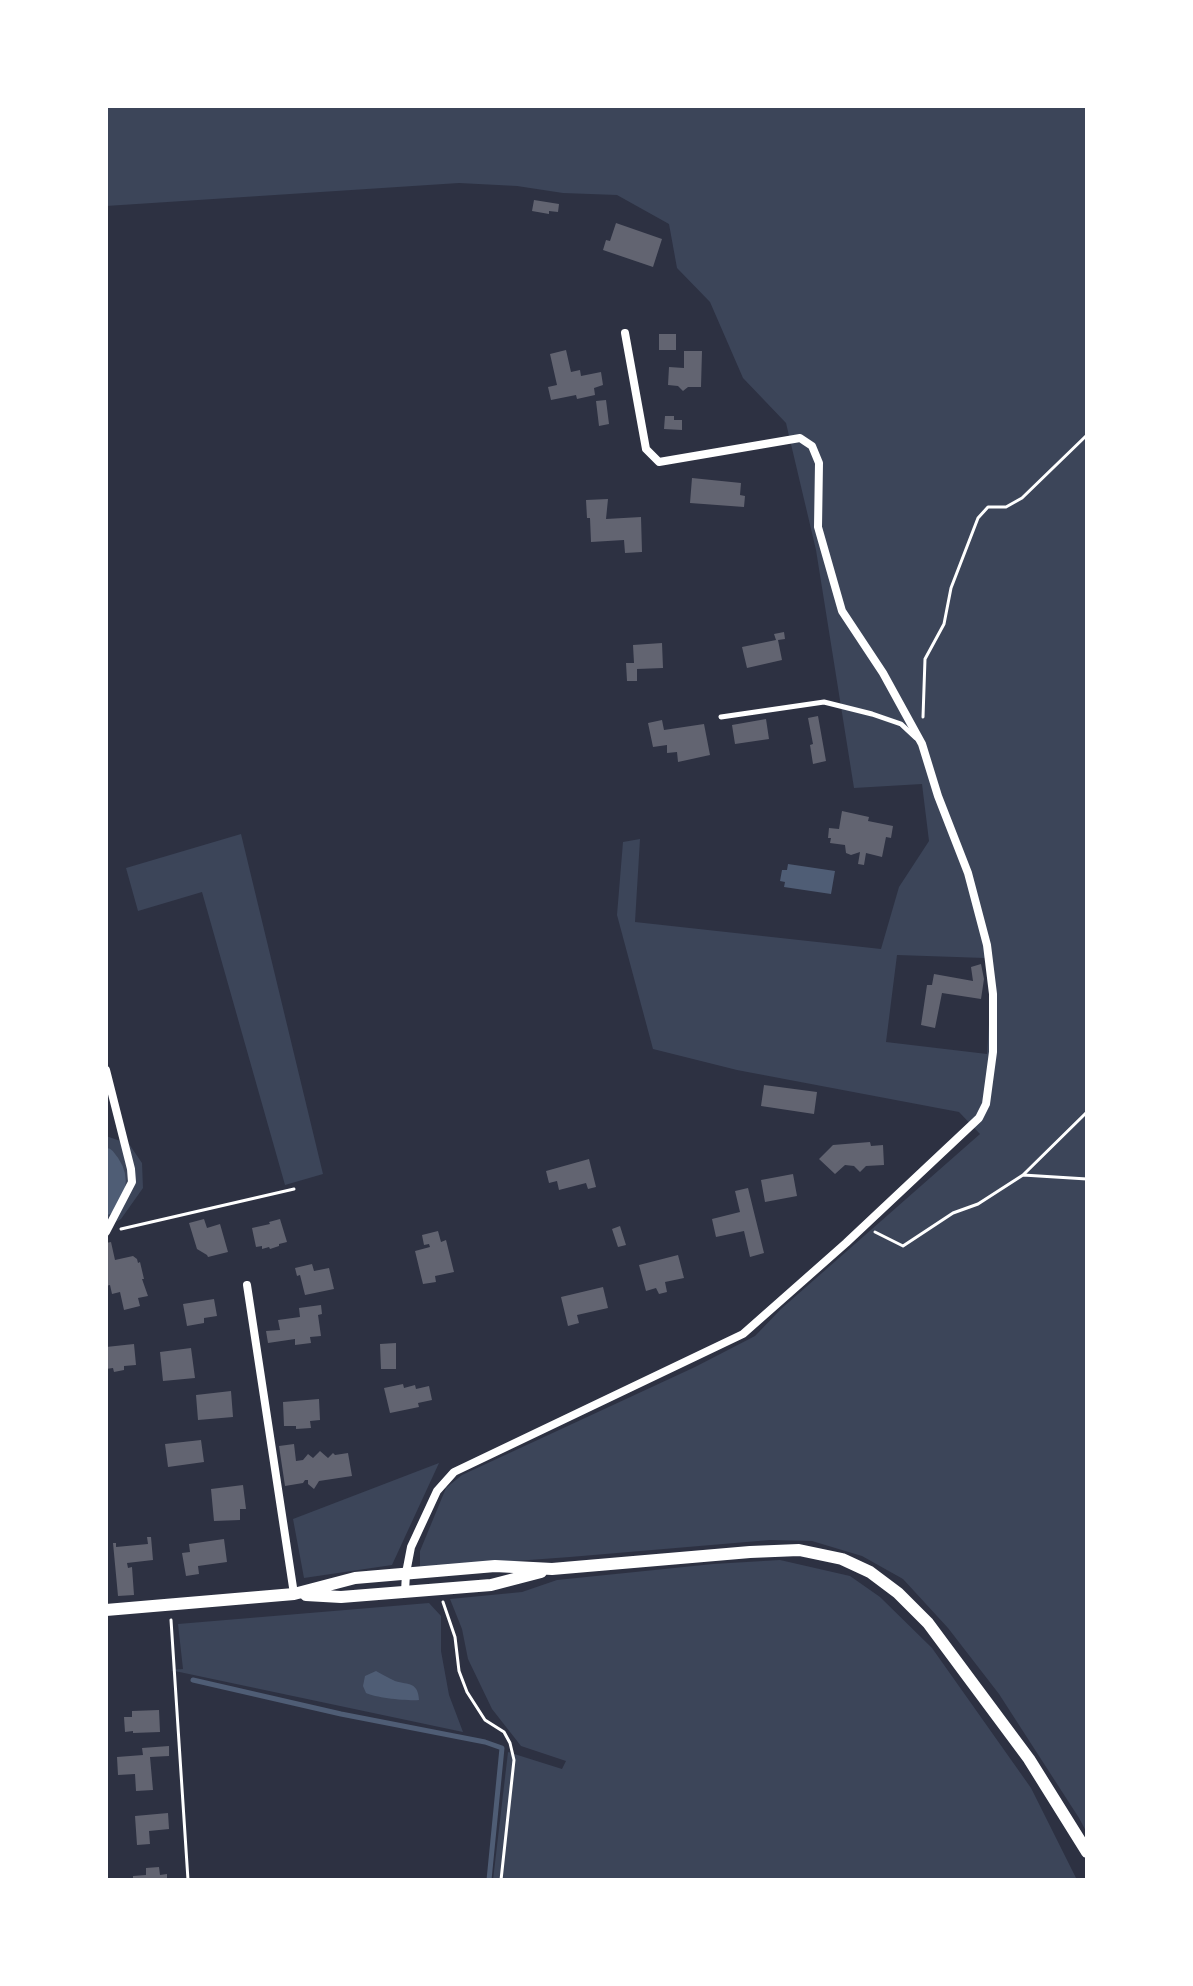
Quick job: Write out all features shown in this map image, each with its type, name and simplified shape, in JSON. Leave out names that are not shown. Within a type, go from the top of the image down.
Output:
[{"type":"street","points":[[405,1592],[411,1547],[437,1491],[454,1472],[743,1334],[979,1118],[989,1088],[993,1052],[993,994],[987,945],[968,873],[922,744],[883,673],[842,611],[818,527],[819,463],[812,446],[800,438],[659,462],[646,449],[625,333]]},
{"type":"street","points":[[106,1070],[132,1182],[106,1232]]},
{"type":"street","points":[[247,1285],[294,1594]]},
{"type":"street","points":[[294,1594],[355,1578],[495,1566],[552,1569],[799,1550],[842,1559],[870,1572],[898,1593],[928,1623],[1029,1759],[1087,1852]]},
{"type":"street","points":[[106,1610],[294,1594],[341,1597],[491,1585],[552,1569]]},
{"type":"lane","points":[[721,717],[824,702],[901,724],[922,744]]},
{"type":"path","points":[[923,716],[925,659],[944,624],[951,588],[978,518],[988,507],[1006,507],[1022,498],[1087,435]]},
{"type":"path","points":[[856,1233],[874,1232],[903,1246],[953,1213],[978,1204],[1023,1175],[1087,1112]]},
{"type":"path","points":[[1023,1175],[1087,1179]]},
{"type":"path","points":[[120,1230],[294,1189]]},
{"type":"path","points":[[440,1589],[455,1637],[459,1671],[467,1692],[485,1720],[504,1732],[514,1760],[501,1880]]},
{"type":"path","points":[[169,1604],[188,1880]]},
{"type":"shaded area","points":[[106,106],[1087,106],[1087,1833],[999,1694],[948,1628],[903,1579],[862,1556],[812,1541],[770,1540],[420,1568],[420,1551],[446,1488],[462,1475],[755,1336],[781,1309],[980,1134],[959,1112],[737,1070],[653,1049],[617,915],[623,842],[640,839],[635,922],[881,949],[899,887],[929,841],[922,784],[854,788],[816,550],[786,423],[743,378],[710,302],[677,268],[669,224],[617,195],[459,183],[106,206]],"holes":[[[897,955],[985,958],[991,993],[987,1054],[886,1042]]]},
{"type":"shaded area","points":[[241,834],[323,1174],[285,1185],[202,892],[138,911],[126,868]]},
{"type":"shaded area","points":[[788,864],[835,871],[831,894],[784,887],[785,882],[780,881],[782,870],[787,870]]},
{"type":"shaded area","points":[[106,1136],[129,1144],[142,1163],[143,1188],[121,1219],[106,1227]]},
{"type":"shaded area","points":[[439,1463],[392,1565],[304,1578],[293,1519]]},
{"type":"shaded area","points":[[780,1560],[850,1576],[880,1597],[932,1648],[1031,1788],[1077,1880],[493,1880],[508,1752],[562,1769],[566,1761],[521,1746],[492,1709],[468,1659],[462,1629],[450,1599],[522,1592],[557,1580]]},
{"type":"shaded area","points":[[429,1603],[441,1616],[441,1651],[449,1695],[463,1732],[170,1670],[183,1669],[178,1624]]},
{"type":"shaded area","points":[[376,1671],[395,1681],[412,1685],[417,1690],[419,1700],[392,1699],[366,1693],[363,1686],[365,1676]]},
{"type":"building","points":[[534,200],[559,204],[558,212],[532,211]]},
{"type":"building","points":[[616,223],[662,239],[653,267],[603,250],[606,240],[610,241]]},
{"type":"building","points":[[659,334],[676,334],[676,350],[659,350]]},
{"type":"building","points":[[566,350],[571,372],[580,370],[581,376],[601,372],[603,385],[594,388],[595,395],[551,400],[548,387],[557,385],[550,354]]},
{"type":"building","points":[[684,351],[702,351],[701,387],[688,387],[683,391],[678,386],[668,385],[669,367],[684,368]]},
{"type":"building","points":[[606,400],[609,424],[599,426],[596,401]]},
{"type":"building","points":[[665,416],[682,420],[682,430],[664,429]]},
{"type":"building","points":[[692,478],[741,483],[740,495],[745,496],[744,507],[690,503]]},
{"type":"building","points":[[608,499],[606,519],[641,517],[642,552],[625,553],[624,540],[591,542],[586,500]]},
{"type":"building","points":[[784,632],[785,639],[778,640],[782,660],[747,668],[742,647],[776,640],[774,634]]},
{"type":"building","points":[[662,643],[663,668],[637,669],[637,681],[627,681],[626,663],[634,663],[633,645]]},
{"type":"building","points":[[818,716],[826,761],[813,764],[808,718]]},
{"type":"building","points":[[766,719],[769,739],[735,744],[732,725]]},
{"type":"building","points":[[662,720],[664,730],[704,724],[710,755],[678,762],[677,752],[667,753],[667,745],[653,747],[648,723]]},
{"type":"building","points":[[842,811],[893,826],[891,838],[886,837],[882,857],[866,853],[864,865],[858,864],[860,852],[851,855],[846,853],[845,845],[830,843],[829,828],[839,829]]},
{"type":"building","points":[[981,964],[984,979],[981,999],[942,993],[935,1028],[921,1025],[927,985],[932,985],[934,974],[973,981],[971,967]]},
{"type":"building","points":[[764,1085],[817,1092],[814,1114],[761,1106]]},
{"type":"building","points":[[870,1142],[871,1146],[883,1145],[884,1165],[866,1166],[860,1172],[854,1166],[845,1165],[835,1174],[819,1159],[833,1145]]},
{"type":"building","points":[[589,1159],[596,1187],[588,1189],[586,1183],[559,1190],[557,1181],[549,1183],[546,1171]]},
{"type":"building","points":[[793,1174],[797,1196],[765,1202],[761,1180]]},
{"type":"building","points":[[748,1188],[764,1253],[750,1257],[744,1231],[716,1237],[712,1219],[740,1212],[735,1191]]},
{"type":"building","points":[[204,1219],[207,1228],[220,1224],[228,1252],[208,1257],[197,1249],[189,1223]]},
{"type":"building","points":[[280,1219],[287,1242],[270,1249],[256,1247],[252,1228]]},
{"type":"building","points":[[620,1226],[626,1245],[618,1247],[612,1229]]},
{"type":"building","points":[[438,1231],[441,1242],[446,1240],[454,1272],[435,1276],[436,1282],[423,1284],[415,1251],[430,1247],[429,1244],[424,1245],[422,1235]]},
{"type":"building","points":[[111,1242],[115,1260],[133,1256],[140,1262],[148,1296],[138,1298],[140,1306],[124,1310],[120,1292],[112,1294],[110,1285],[106,1286],[106,1243]]},
{"type":"building","points":[[678,1255],[684,1278],[665,1282],[667,1292],[659,1294],[656,1288],[646,1291],[639,1265]]},
{"type":"building","points":[[312,1264],[314,1271],[329,1268],[334,1289],[305,1295],[295,1268]]},
{"type":"building","points":[[603,1287],[608,1308],[577,1315],[579,1323],[568,1326],[561,1297]]},
{"type":"building","points":[[214,1299],[217,1316],[204,1318],[204,1323],[187,1326],[183,1304]]},
{"type":"building","points":[[321,1305],[322,1314],[318,1315],[321,1336],[310,1337],[311,1343],[295,1345],[295,1339],[268,1343],[266,1331],[280,1330],[278,1320],[300,1317],[299,1308]]},
{"type":"building","points":[[396,1343],[396,1369],[381,1369],[380,1344]]},
{"type":"building","points":[[134,1344],[136,1365],[124,1366],[124,1370],[114,1372],[113,1368],[106,1369],[106,1347]]},
{"type":"building","points":[[191,1348],[195,1378],[163,1381],[160,1352]]},
{"type":"building","points":[[403,1384],[404,1388],[415,1385],[416,1389],[429,1386],[432,1400],[418,1403],[419,1407],[390,1413],[384,1388]]},
{"type":"building","points":[[231,1391],[233,1417],[198,1420],[196,1395]]},
{"type":"building","points":[[319,1399],[320,1420],[310,1421],[311,1428],[284,1426],[283,1402]]},
{"type":"building","points":[[201,1440],[204,1462],[168,1467],[165,1444]]},
{"type":"building","points":[[294,1444],[296,1461],[303,1460],[308,1454],[313,1458],[320,1451],[328,1458],[333,1453],[348,1453],[352,1476],[319,1481],[314,1489],[308,1480],[285,1486],[279,1446]]},
{"type":"building","points":[[243,1485],[246,1509],[240,1509],[240,1520],[214,1521],[211,1489]]},
{"type":"building","points":[[147,1537],[151,1537],[153,1560],[127,1563],[128,1568],[132,1567],[134,1595],[118,1596],[113,1543],[116,1547],[148,1544]]},
{"type":"building","points":[[224,1539],[227,1562],[198,1566],[199,1574],[186,1576],[182,1553],[190,1552],[189,1544]]},
{"type":"building","points":[[159,1710],[160,1732],[125,1732],[124,1717],[132,1717],[132,1711]]},
{"type":"building","points":[[169,1746],[169,1756],[150,1757],[153,1790],[136,1791],[135,1774],[118,1775],[117,1757],[143,1755],[142,1748]]},
{"type":"building","points":[[168,1813],[169,1829],[149,1831],[150,1844],[137,1845],[135,1816]]},
{"type":"building","points":[[159,1867],[160,1875],[167,1874],[167,1880],[133,1880],[133,1876],[146,1875],[146,1868]]},
{"type":"waterway","points":[[106,1157],[114,1169],[117,1182],[106,1206]]},
{"type":"waterway","points":[[193,1680],[502,1748],[489,1880]]}]
